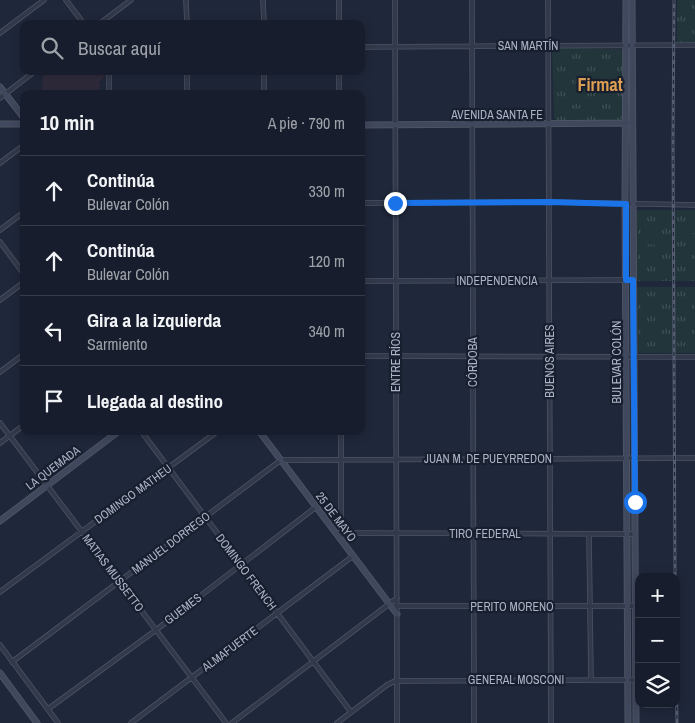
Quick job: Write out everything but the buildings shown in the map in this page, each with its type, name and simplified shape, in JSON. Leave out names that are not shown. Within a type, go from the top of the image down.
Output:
[{"type":"main road","name":"BULEVAR COLÓN","points":[[626,0],[632,123],[635,573]]},
{"type":"main road","name":"BULEVAR COLÓN","points":[[628,723],[626,123],[632,0]]},
{"type":"main road","points":[[0,87],[20,113]]},
{"type":"main road","name":"AVENIDA SANTA FE","points":[[365,125],[632,123]]},
{"type":"main road","points":[[0,124],[20,124]]},
{"type":"main road","name":"LA QUEMADA","points":[[0,521],[114,435]]},
{"type":"main road","name":"25 DE MAYO","points":[[262,435],[338,533],[341,540],[397,614]]},
{"type":"main road","name":"BULEVAR COLÓN","points":[[635,618],[635,663]]},
{"type":"main road","points":[[0,673],[37,723]]},
{"type":"main road","name":"BULEVAR COLÓN","points":[[636,708],[636,723]]},
{"type":"street","points":[[0,33],[44,0]]},
{"type":"street","points":[[66,0],[81,20]]},
{"type":"street","points":[[104,20],[131,0]]},
{"type":"street","points":[[186,0],[186,20]]},
{"type":"street","points":[[263,0],[264,20]]},
{"type":"street","points":[[339,0],[339,20]]},
{"type":"street","name":"ENTRE RÍOS","points":[[395,0],[397,723]]},
{"type":"street","name":"CÓRDOBA","points":[[472,0],[474,723]]},
{"type":"street","name":"BUENOS AIRES","points":[[548,0],[551,723]]},
{"type":"street","name":"SAN MARTÍN","points":[[365,47],[695,45]]},
{"type":"street","points":[[0,98],[30,75]]},
{"type":"street","points":[[109,75],[109,90]]},
{"type":"street","points":[[187,75],[187,90]]},
{"type":"street","points":[[264,75],[264,90]]},
{"type":"street","points":[[339,75],[339,90]]},
{"type":"street","points":[[0,163],[20,148]]},
{"type":"street","points":[[365,203],[549,202],[695,205]]},
{"type":"street","points":[[0,230],[20,215]]},
{"type":"street","points":[[0,242],[20,269]]},
{"type":"street","name":"INDEPENDENCIA","points":[[365,281],[633,280]]},
{"type":"street","points":[[0,300],[20,285]]},
{"type":"street","points":[[365,356],[695,357]]},
{"type":"street","points":[[0,372],[20,357]]},
{"type":"street","name":"MATIAS MUSSETTO","points":[[0,423],[226,723]]},
{"type":"street","points":[[0,443],[20,428]]},
{"type":"street","name":"DOMINGO FRENCH","points":[[144,435],[351,712]]},
{"type":"street","name":"DOMINGO MATHEU","points":[[0,592],[213,435]]},
{"type":"street","points":[[265,435],[265,440]]},
{"type":"street","points":[[338,533],[341,435]]},
{"type":"street","name":"JUAN M. DE PUEYRREDON","points":[[281,460],[695,458]]},
{"type":"street","name":"MANUEL DORREGO","points":[[12,662],[281,460]]},
{"type":"street","name":"GUEMES","points":[[48,709],[156,630],[316,507]]},
{"type":"street","name":"TIRO FEDERAL","points":[[338,533],[473,535],[635,534]]},
{"type":"street","points":[[589,534],[591,680]]},
{"type":"street","name":"ALMAFUERTE","points":[[131,723],[353,556]]},
{"type":"street","points":[[232,723],[397,598]]},
{"type":"street","name":"PERITO MORENO","points":[[390,604],[397,606],[635,606]]},
{"type":"street","points":[[0,645],[58,723]]},
{"type":"street","name":"GENERAL MOSCONI","points":[[397,681],[635,680]]},
{"type":"street","points":[[337,723],[390,682],[397,681]]},
{"type":"shaded area","points":[[43,75],[105,75],[100,81],[99,90],[42,90]]},
{"type":"green space","points":[[677,0],[695,0],[695,42],[677,42]]},
{"type":"green space","points":[[554,48],[621,49],[623,51],[623,117],[620,121],[558,121],[554,118],[552,50]]},
{"type":"green space","points":[[637,210],[695,210],[695,281],[637,281]]},
{"type":"green space","points":[[642,222],[660,222],[661,245],[643,244]]},
{"type":"green space","points":[[680,225],[695,225],[695,233],[680,233]]},
{"type":"green space","points":[[636,287],[695,287],[695,353],[637,353]]},
{"type":"railway","points":[[674,0],[675,573]]},
{"type":"railway","points":[[676,663],[677,723]]},
{"type":"district","name":"Firmat","points":[[600,85]]},
{"type":"route","points":[[395,203],[549,202],[626,204],[626,280],[633,280],[635,502]]}]
